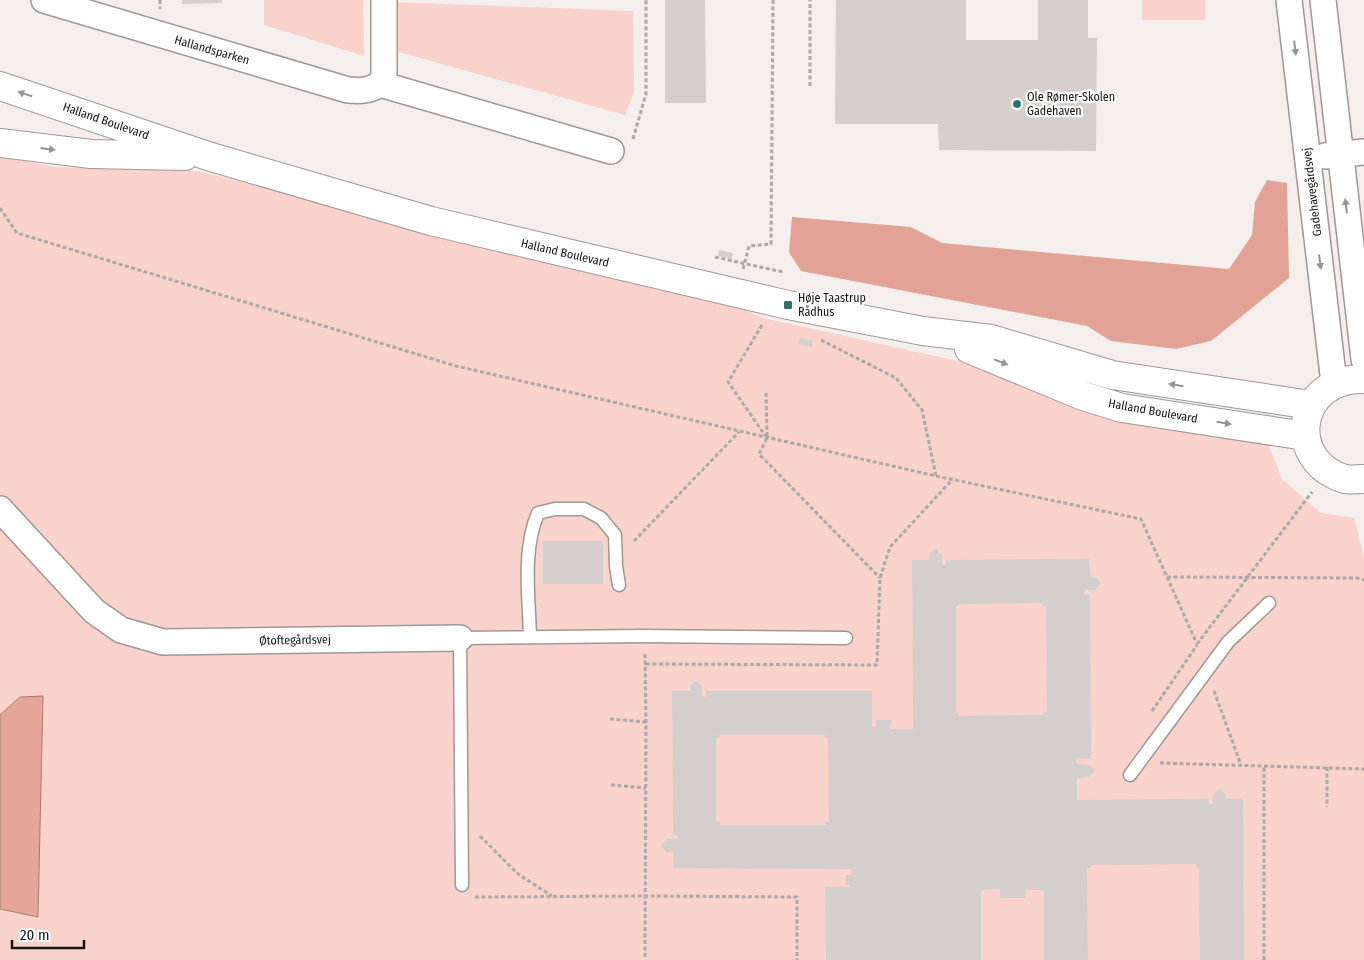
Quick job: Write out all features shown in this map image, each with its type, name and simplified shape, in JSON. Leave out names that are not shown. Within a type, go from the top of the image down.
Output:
[{"type":"street","name":"Hallandsparken","points":[[44,0],[348,90],[362,91],[372,89],[380,84]]},
{"type":"street","points":[[384,0],[384,76],[380,84],[611,151]]},
{"type":"street","name":"Gadehavegårdsvej","points":[[1289,0],[1334,383]]},
{"type":"street","points":[[1323,0],[1352,153],[1364,359]]},
{"type":"street","name":"Halland Boulevard","points":[[0,86],[211,156],[431,221],[780,303],[923,331],[991,338],[1112,375],[1311,405]]},
{"type":"street","name":"Halland Boulevard","points":[[0,143],[91,154],[211,156]]},
{"type":"street","points":[[1308,158],[1352,153]]},
{"type":"street","name":"Halland Boulevard","points":[[923,331],[1083,396],[1122,408],[1305,436]]},
{"type":"street","points":[[1364,379],[1350,379],[1334,383],[1321,392],[1311,405],[1307,415],[1305,436],[1309,449],[1317,462],[1327,471],[1346,479],[1364,479]]},
{"type":"street","name":"Øtoftegårdsvej","points":[[0,509],[94,611],[121,630],[162,642],[460,638]]},
{"type":"lane","points":[[530,637],[528,546],[532,526],[538,513],[555,510],[584,509],[601,518],[615,535],[619,585]]},
{"type":"lane","points":[[1130,776],[1228,642],[1268,603]]},
{"type":"lane","name":"Øtoftegårdsvej","points":[[460,638],[643,636],[846,638]]},
{"type":"lane","points":[[460,638],[462,885]]},
{"type":"path","points":[[611,151],[630,147],[646,94],[646,0]]},
{"type":"path","points":[[744,264],[749,246],[771,244],[773,0]]},
{"type":"path","points":[[810,0],[810,86]]},
{"type":"path","points":[[0,208],[17,233],[465,368],[739,432],[1140,519],[1197,644],[1246,576],[1327,471]]},
{"type":"path","points":[[715,257],[783,272]]},
{"type":"path","points":[[767,438],[728,382],[763,323],[780,303]]},
{"type":"path","points":[[814,336],[896,378],[922,410],[936,476]]},
{"type":"path","points":[[766,393],[767,438],[759,454],[880,578]]},
{"type":"path","points":[[616,557],[739,432]]},
{"type":"path","points":[[1167,577],[1246,576],[1357,578],[1364,580]]},
{"type":"path","points":[[645,957],[646,664]]},
{"type":"path","points":[[610,719],[646,722]]},
{"type":"path","points":[[1241,765],[1364,769]]},
{"type":"path","points":[[1264,766],[1264,960]]},
{"type":"path","points":[[1327,767],[1327,807]]},
{"type":"path","points":[[611,785],[646,788]]},
{"type":"path","points":[[461,825],[472,828],[518,874],[552,896]]},
{"type":"path","points":[[471,898],[552,896],[797,897],[797,960]]},
{"type":"shaded area","points":[[264,0],[363,0],[364,56],[264,25]]},
{"type":"shaded area","points":[[1142,0],[1205,0],[1205,20],[1142,20]]},
{"type":"shaded area","points":[[393,2],[633,11],[634,92],[625,115],[395,51]]},
{"type":"shaded area","points":[[0,156],[54,167],[198,171],[729,303],[763,318],[1263,431],[1282,479],[1321,513],[1354,518],[1364,557],[1364,960],[0,960]]},
{"type":"shaded area","points":[[1267,180],[1287,183],[1289,278],[1211,341],[1176,349],[1111,341],[1087,326],[801,271],[789,252],[792,217],[911,227],[942,243],[1229,269],[1252,235],[1255,202]]},
{"type":"shaded area","points":[[43,696],[38,917],[0,909],[0,715],[20,697]]},
{"type":"building","points":[[182,0],[222,0],[222,3],[182,4]]},
{"type":"building","points":[[665,0],[705,0],[706,103],[665,103]]},
{"type":"building","points":[[836,0],[966,0],[966,40],[1038,40],[1038,0],[1088,0],[1088,38],[1097,38],[1096,151],[939,150],[938,124],[835,124]]},
{"type":"building","points":[[719,250],[733,253],[732,259],[718,256]]},
{"type":"building","points":[[800,338],[813,341],[812,347],[798,344]]},
{"type":"building","points":[[543,541],[603,541],[603,584],[543,584]]},
{"type":"building","points":[[936,549],[942,555],[942,565],[946,565],[946,560],[1089,559],[1091,577],[1095,577],[1100,582],[1095,590],[1085,590],[1084,594],[1090,594],[1091,759],[1076,759],[1077,764],[1089,765],[1095,771],[1089,777],[1077,778],[1077,800],[1209,799],[1209,804],[1213,804],[1213,794],[1220,789],[1225,794],[1226,799],[1243,799],[1244,960],[1200,960],[1199,868],[1197,868],[1196,864],[1091,865],[1091,868],[1087,868],[1088,960],[1044,960],[1044,890],[1025,890],[1025,898],[1000,898],[1000,889],[981,890],[981,960],[826,960],[825,887],[850,887],[850,885],[845,885],[846,875],[851,875],[851,869],[673,868],[673,852],[666,852],[661,845],[667,839],[678,839],[677,835],[673,835],[672,691],[690,691],[690,686],[697,681],[702,686],[702,696],[707,697],[706,691],[872,691],[872,727],[876,727],[876,720],[891,720],[890,729],[913,729],[912,560],[929,560],[929,554]],"holes":[[[1043,603],[1043,606],[1046,606],[1047,712],[1043,712],[1043,715],[959,716],[959,713],[956,713],[956,606],[959,606],[959,604]],[[719,735],[825,735],[825,738],[828,738],[829,822],[825,822],[826,825],[720,825],[720,822],[716,822],[716,738],[719,738]]]},
{"type":"place","name":"Ole Rømer-Skolen Gadehaven","points":[[1017,104]]},
{"type":"place","name":"Høje Taastrup Rådhus","points":[[788,305]]}]
